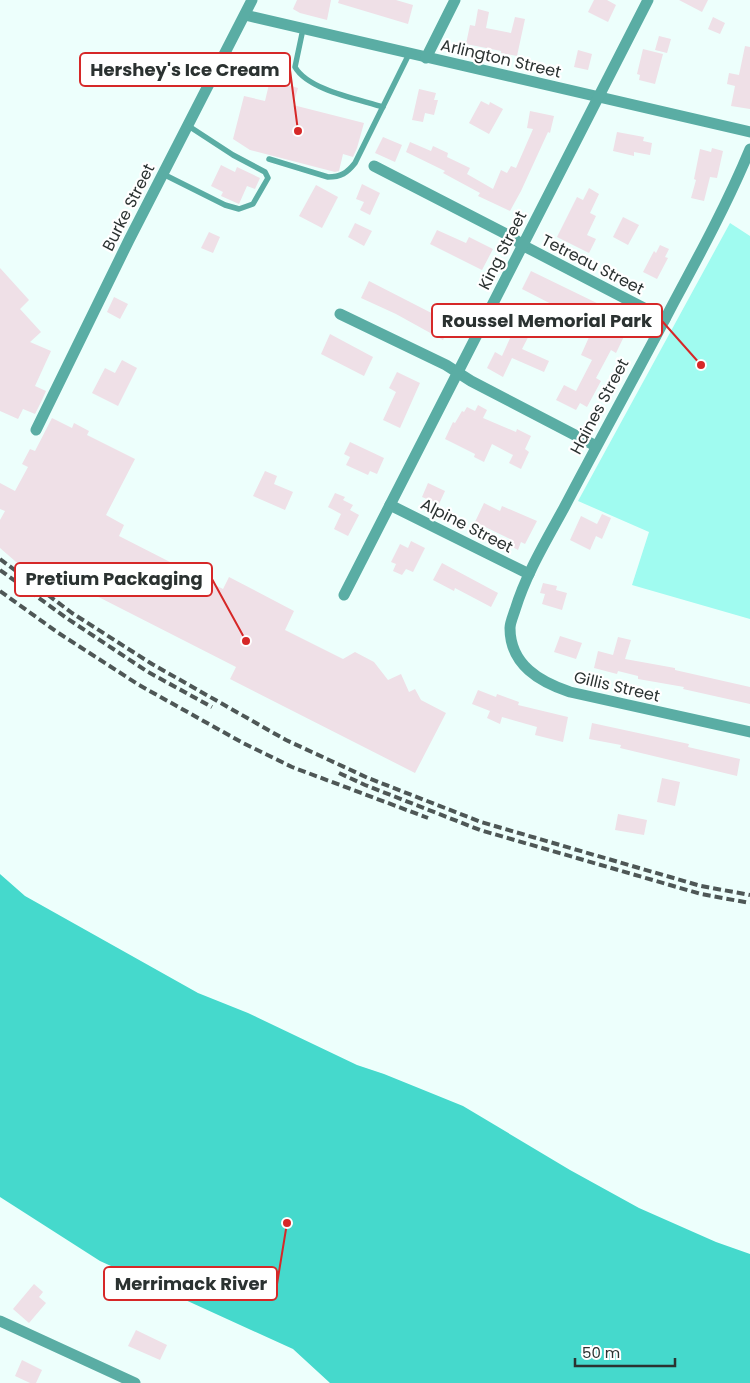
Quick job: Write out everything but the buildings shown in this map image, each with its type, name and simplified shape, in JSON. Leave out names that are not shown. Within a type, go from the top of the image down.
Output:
[{"type":"street","name":"Burke Street","points":[[36,430],[187,125],[252,0]]},
{"type":"street","points":[[426,58],[455,0]]},
{"type":"street","name":"King Street","points":[[344,595],[648,0]]},
{"type":"street","name":"Arlington Street","points":[[245,15],[750,132]]},
{"type":"street","name":"Haines Street","points":[[510,628],[517,603],[529,574],[718,220],[750,150]]},
{"type":"street","name":"Tetreau Street","points":[[374,166],[512,237],[522,246],[665,319]]},
{"type":"street","points":[[340,314],[446,365],[471,381],[596,446]]},
{"type":"street","name":"Alpine Street","points":[[390,505],[529,574]]},
{"type":"street","name":"Gillis Street","points":[[510,628],[518,658],[528,671],[540,680],[555,687],[750,732]]},
{"type":"street","points":[[0,1321],[135,1383]]},
{"type":"lane","points":[[304,29],[295,67],[298,72],[319,86],[383,107]]},
{"type":"lane","points":[[269,159],[328,177],[336,177],[343,174],[355,163],[409,54]]},
{"type":"lane","points":[[163,174],[225,205],[239,209],[253,204],[268,178],[265,172],[233,155],[187,125]]},
{"type":"shaded area","points":[[730,223],[750,236],[750,619],[632,585],[649,532],[578,501]]},
{"type":"shaded area","points":[[0,874],[25,896],[198,993],[248,1013],[357,1065],[463,1106],[570,1170],[639,1208],[716,1242],[750,1254],[750,1383],[330,1383],[293,1349],[100,1261],[0,1197]]},
{"type":"railway","points":[[0,559],[72,613],[152,664],[286,740],[368,778],[481,822],[701,886],[750,895]]},
{"type":"railway","points":[[0,570],[68,619],[148,672],[212,707]]},
{"type":"railway","points":[[0,591],[57,632],[139,685],[243,743],[292,767],[428,818]]},
{"type":"railway","points":[[339,773],[480,830],[701,894],[750,903]]},
{"type":"place","name":"Hershey's Ice Cream","points":[[298,131]]},
{"type":"place","name":"Roussel Memorial Park","points":[[701,365]]},
{"type":"place","name":"Pretium Packaging","points":[[246,641]]},
{"type":"place","name":"Merrimack River","points":[[287,1223]]}]
